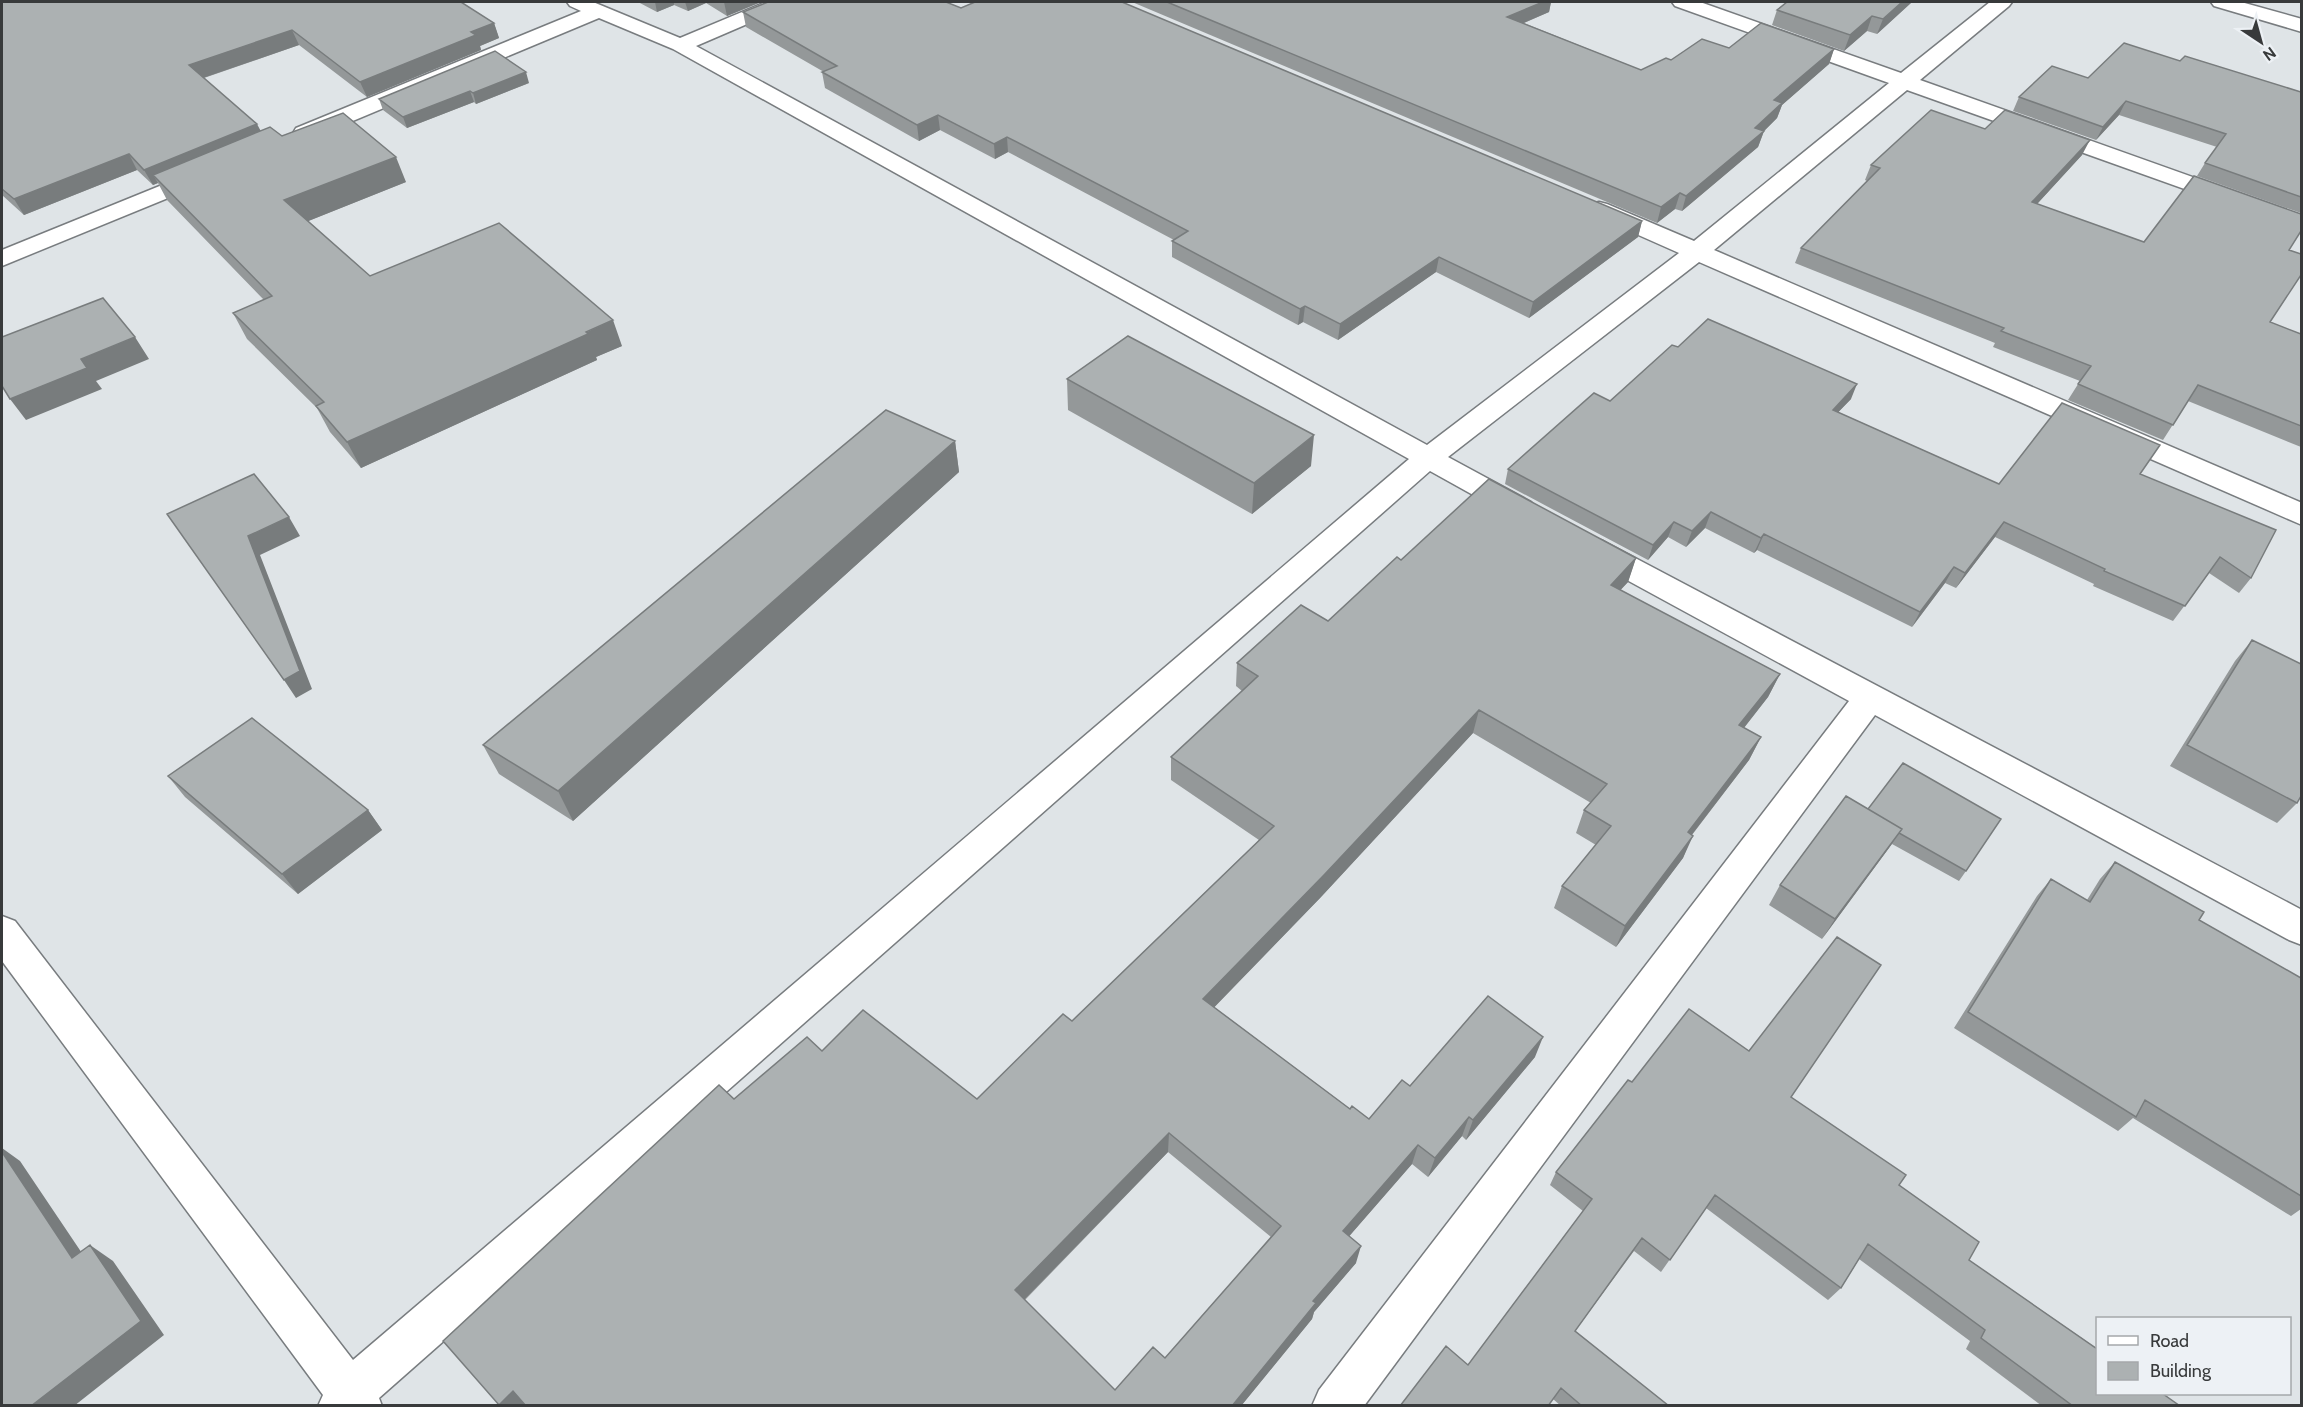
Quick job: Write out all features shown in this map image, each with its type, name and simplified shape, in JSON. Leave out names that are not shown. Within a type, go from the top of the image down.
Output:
[{"type":"street","points":[[680,45],[782,2]]},
{"type":"street","points":[[1682,2],[2301,224]]},
{"type":"street","points":[[2,932],[351,1401],[1428,458],[1697,251],[1907,82],[2002,2]]},
{"type":"street","points":[[2221,2],[2301,26]]},
{"type":"street","points":[[289,140],[588,6],[680,45],[1554,527],[2301,929]]},
{"type":"street","points":[[2,259],[223,167]]},
{"type":"street","points":[[1578,200],[2301,515]]},
{"type":"street","points":[[1335,1406],[1870,698]]},
{"type":"building","points":[[2,2],[461,2],[494,23],[471,32],[476,35],[360,82],[292,30],[189,65],[257,124],[144,170],[129,154],[14,199],[2,189]]},
{"type":"building","points":[[768,2],[946,2],[961,8],[975,2],[1122,2],[1642,221],[1533,302],[1439,257],[1340,324],[1305,306],[1300,309],[1172,241],[1188,231],[1007,137],[994,144],[938,115],[917,125],[822,72],[837,66],[743,12]]},
{"type":"building","points":[[1167,2],[1543,2],[1507,17],[1641,70],[1666,58],[1671,60],[1702,39],[1729,48],[1761,23],[1834,49],[1774,100],[1782,103],[1755,128],[1764,131],[1686,196],[1680,193],[1661,207]]},
{"type":"building","points":[[1787,2],[1902,2],[1883,19],[1872,16],[1850,35],[1777,10]]},
{"type":"building","points":[[2124,43],[2180,61],[2185,56],[2301,92],[2301,197],[2205,163],[2226,134],[2126,101],[2103,127],[2019,97],[2052,66],[2088,78]]},
{"type":"building","points":[[495,51],[526,72],[403,117],[379,99]]},
{"type":"building","points":[[1931,110],[1985,129],[2005,110],[2090,140],[2032,202],[2144,242],[2194,176],[2301,214],[2301,231],[2289,250],[2301,254],[2301,275],[2270,322],[2301,334],[2301,426],[2198,385],[2173,425],[2078,384],[2091,366],[2001,331],[2004,328],[1801,248],[1880,168],[1871,165]]},
{"type":"building","points":[[343,113],[396,157],[284,200],[370,276],[499,223],[613,320],[586,332],[588,334],[347,442],[316,406],[324,402],[233,313],[272,296],[153,175],[270,127],[282,136]]},
{"type":"building","points":[[103,298],[135,337],[81,359],[87,368],[10,399],[2,386],[2,337]]},
{"type":"building","points":[[1708,319],[1857,384],[1833,410],[1999,484],[2062,403],[2160,445],[2140,474],[2276,530],[2251,578],[2220,557],[2185,606],[2104,571],[2105,569],[2004,522],[1965,573],[1954,567],[1920,612],[1764,534],[1761,538],[1711,512],[1692,531],[1674,522],[1653,545],[1508,469],[1594,393],[1610,401],[1672,345],[1678,347]]},
{"type":"building","points":[[1128,336],[1314,435],[1254,483],[1067,379]]},
{"type":"building","points":[[886,410],[955,441],[558,791],[483,745]]},
{"type":"building","points":[[254,474],[289,517],[248,536],[300,671],[284,680],[167,514]]},
{"type":"building","points":[[1489,479],[1636,558],[1611,585],[1780,674],[1739,725],[1761,737],[1688,832],[1693,836],[1625,926],[1562,886],[1611,826],[1584,810],[1607,784],[1479,710],[1324,875],[1203,999],[1350,1109],[1352,1106],[1369,1119],[1402,1080],[1410,1086],[1488,996],[1543,1037],[1473,1120],[1469,1117],[1435,1158],[1418,1145],[1343,1231],[1361,1246],[1313,1301],[1316,1303],[1232,1406],[526,1406],[513,1391],[499,1405],[443,1341],[719,1085],[734,1099],[807,1037],[822,1051],[863,1010],[977,1099],[1063,1014],[1072,1021],[1274,826],[1171,757],[1258,676],[1237,663],[1301,605],[1328,621],[1397,557],[1401,560]],"holes":[[[1169,1133],[1281,1226],[1165,1358],[1153,1347],[1115,1390],[1015,1290]]]},
{"type":"building","points":[[2252,640],[2301,664],[2301,796],[2297,803],[2187,745]]},
{"type":"building","points":[[252,718],[368,810],[282,874],[168,776]]},
{"type":"building","points":[[1903,763],[2001,819],[1966,871],[1899,833],[1902,829],[1868,809]]},
{"type":"building","points":[[1846,796],[1902,829],[1835,919],[1780,885]]},
{"type":"building","points":[[2115,862],[2204,912],[2199,920],[2301,978],[2301,1196],[2145,1100],[2136,1117],[1968,1012],[2051,879],[2090,902]]},
{"type":"building","points":[[1837,937],[1881,965],[1791,1097],[1906,1175],[1899,1185],[1979,1242],[1969,1260],[2096,1348],[2096,1395],[2164,1395],[2180,1406],[2073,1406],[1981,1338],[1985,1330],[1868,1244],[1841,1288],[1715,1195],[1670,1260],[1642,1238],[1575,1331],[1669,1406],[1582,1406],[1561,1388],[1548,1406],[1400,1406],[1446,1346],[1468,1365],[1592,1199],[1556,1172],[1628,1080],[1632,1082],[1689,1009],[1749,1051]]},
{"type":"building","points":[[2,1152],[72,1258],[90,1245],[141,1321],[31,1406],[2,1406]]}]
